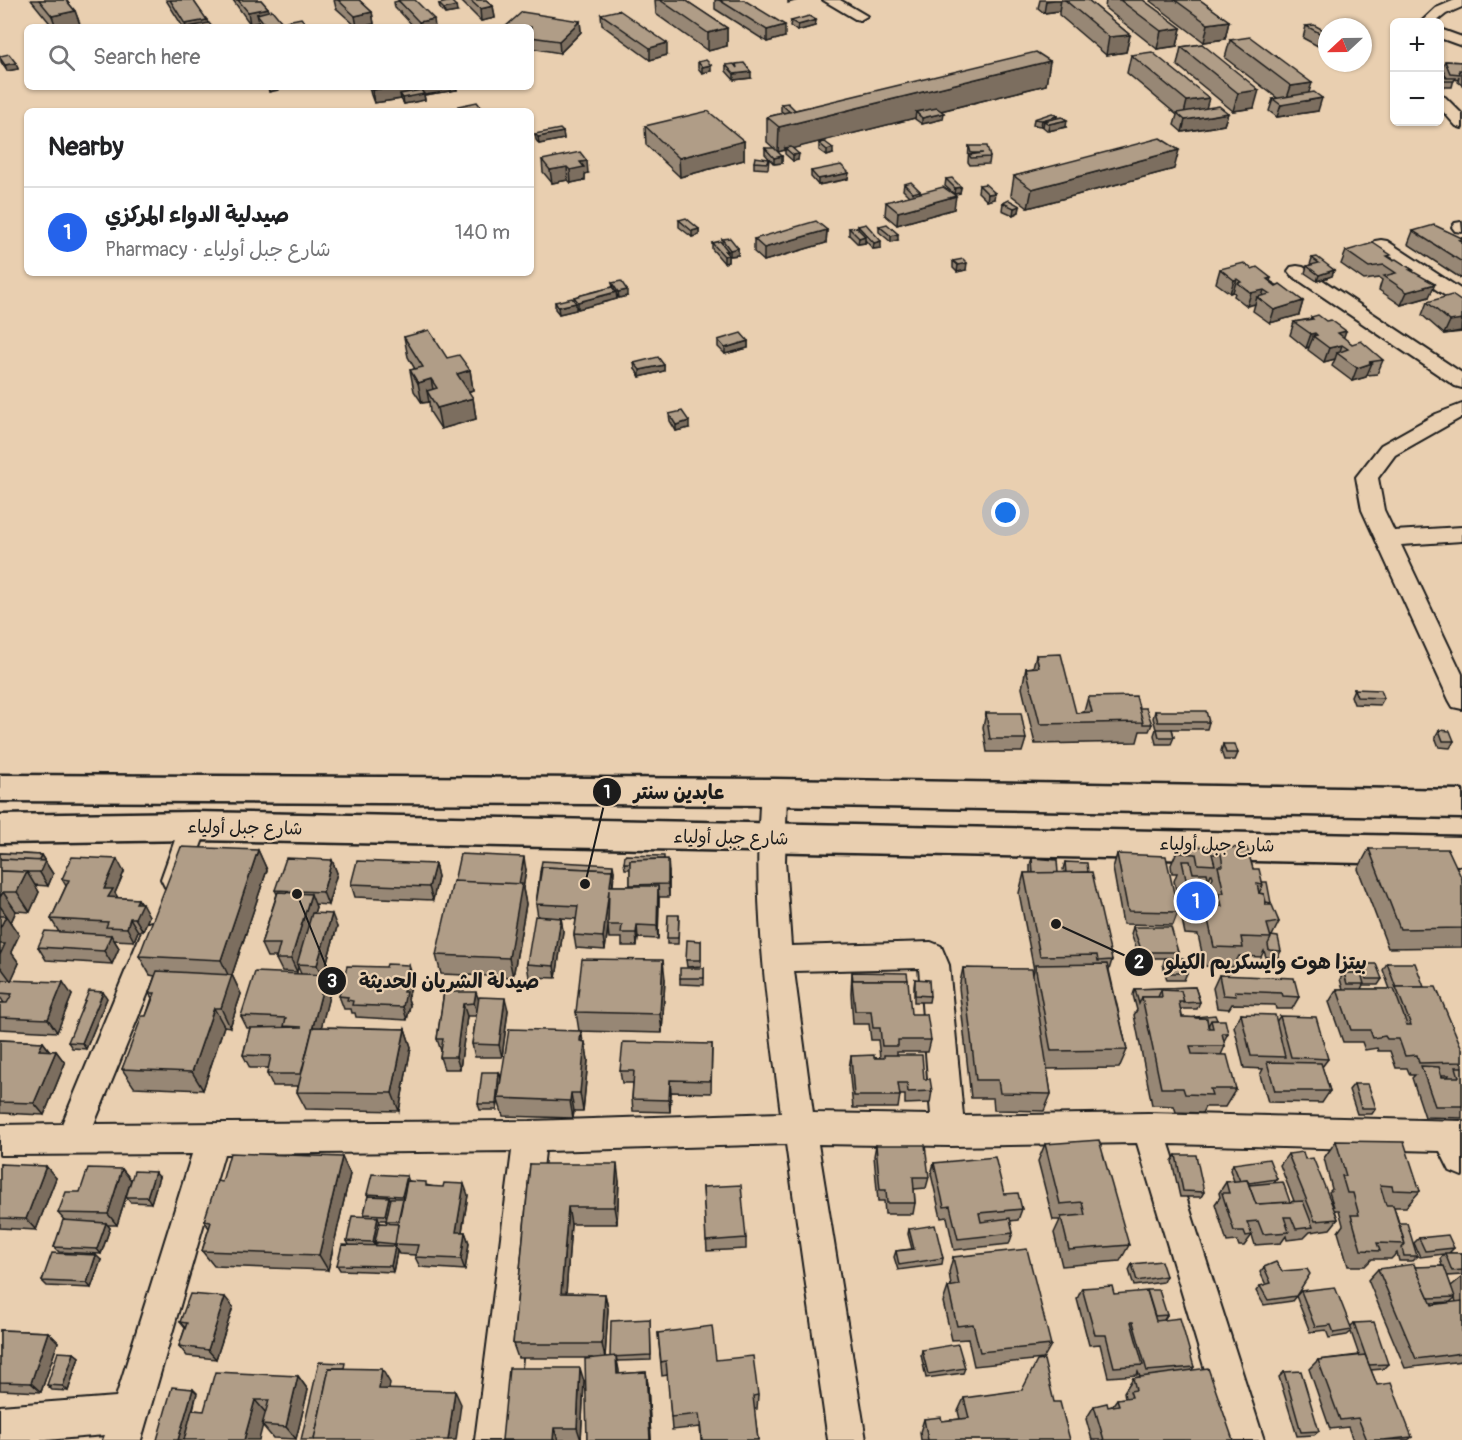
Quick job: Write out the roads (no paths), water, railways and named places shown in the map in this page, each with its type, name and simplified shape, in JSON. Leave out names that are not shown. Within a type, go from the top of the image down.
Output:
[{"type":"main road","name":"شارع جبل أولياء","points":[[0,788],[774,792],[1462,804]]},
{"type":"main road","name":"شارع جبل أولياء","points":[[0,829],[194,826],[770,839],[1221,844],[1455,860]]},
{"type":"street","points":[[830,0],[860,16]]},
{"type":"street","points":[[1430,18],[1436,8],[1462,2]]},
{"type":"street","points":[[1444,35],[1462,42]]},
{"type":"street","points":[[1444,104],[1462,122]]},
{"type":"street","points":[[1381,245],[1462,298]]},
{"type":"street","points":[[1297,271],[1462,382]]},
{"type":"street","points":[[1462,410],[1443,418],[1388,450],[1367,477],[1374,510],[1462,700]]},
{"type":"street","points":[[1387,539],[1462,534]]},
{"type":"street","points":[[774,792],[770,839],[776,959],[799,1128],[848,1440]]},
{"type":"street","points":[[72,1139],[133,993],[194,826]]},
{"type":"street","points":[[776,959],[931,955],[934,965],[948,1131]]},
{"type":"street","points":[[0,1140],[530,1136],[799,1128],[948,1131],[1148,1128],[1458,1144]]},
{"type":"street","points":[[1148,1128],[1245,1440]]},
{"type":"street","points":[[494,1440],[530,1136]]},
{"type":"street","points":[[0,1425],[126,1428],[213,1137]]},
{"type":"place","name":"عابدين سنتر","points":[[585,884]]},
{"type":"place","name":"صيدلة الشريان الحديثة","points":[[297,894]]},
{"type":"place","name":"صيدلية الدواء المركزي","points":[[1196,901]]},
{"type":"place","name":"بيتزا هوت وايسكريم الكيلو","points":[[1056,924]]}]
